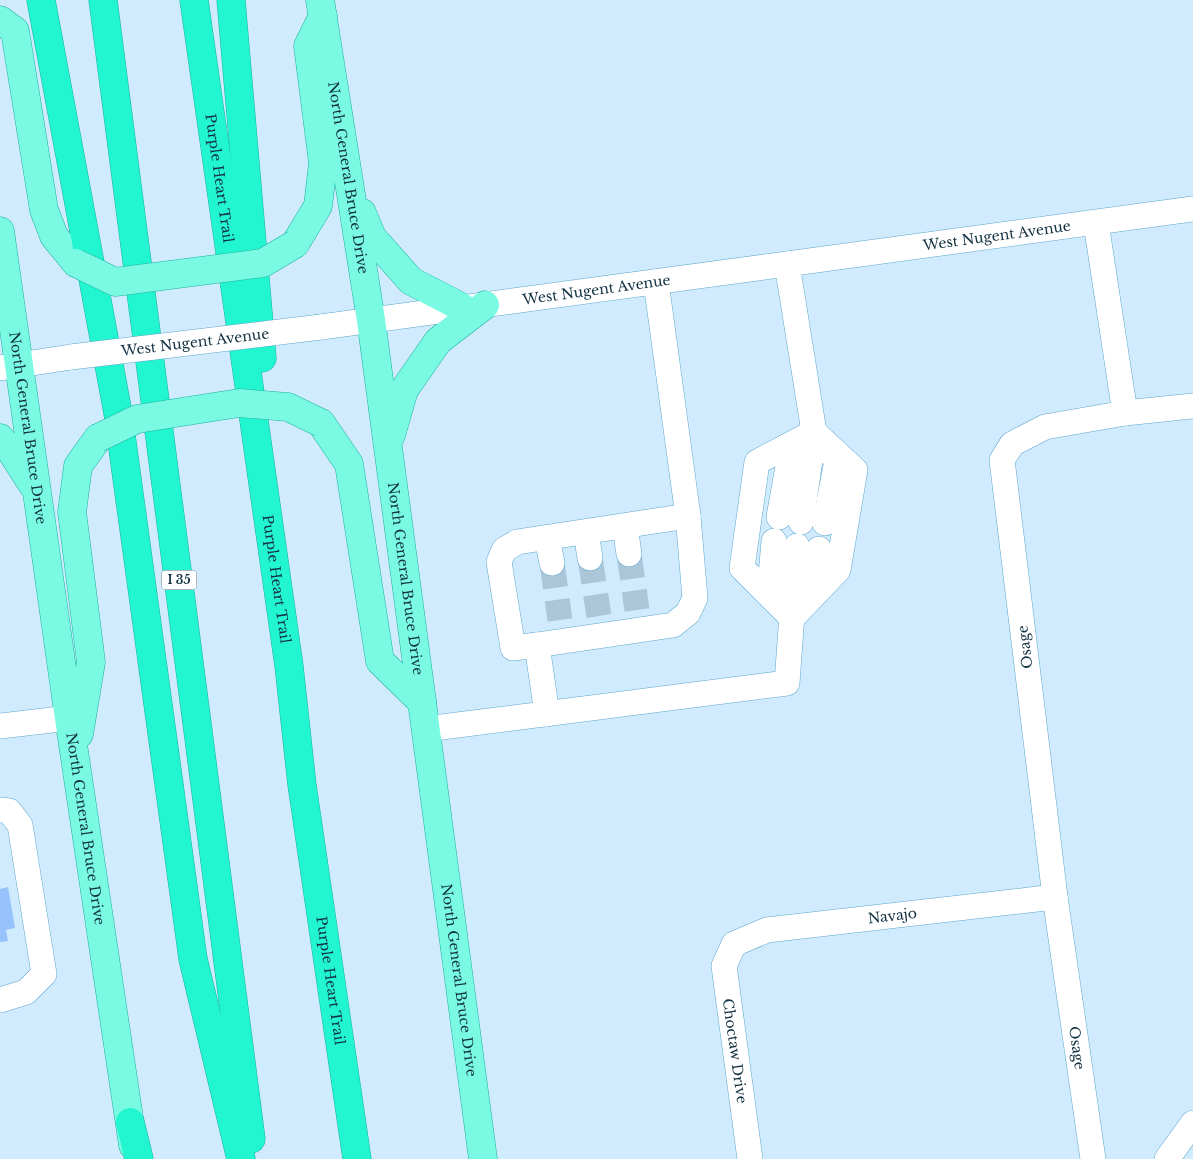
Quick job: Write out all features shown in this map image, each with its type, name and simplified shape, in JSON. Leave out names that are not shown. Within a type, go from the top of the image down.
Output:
[{"type":"highway","points":[[40,0],[118,413],[193,959],[240,1159]]},
{"type":"highway","name":"I 35","points":[[103,0],[254,1159]]},
{"type":"highway","name":"Purple Heart Trail","points":[[194,0],[289,666],[304,794],[358,1159]]},
{"type":"highway","points":[[231,0],[289,666]]},
{"type":"highway","points":[[130,1122],[138,1159]]},
{"type":"main road","name":"North General Bruce Drive","points":[[322,8],[371,320],[482,1159]]},
{"type":"main road","points":[[0,20],[15,31],[44,210],[54,236],[76,263],[115,282],[263,264],[295,244],[318,206],[323,163],[308,46],[322,8]]},
{"type":"main road","points":[[350,183],[372,237],[411,281],[474,307],[438,341],[404,390],[388,446]]},
{"type":"main road","name":"North General Bruce Drive","points":[[1,246],[10,367],[38,492],[69,718],[130,1122]]},
{"type":"main road","points":[[75,759],[91,662],[72,512],[78,466],[98,438],[137,419],[238,403],[288,407],[321,423],[349,464],[380,661],[422,702]]},
{"type":"main road","points":[[0,438],[12,451],[38,492]]},
{"type":"street","name":"West Nugent Avenue","points":[[10,367],[474,307],[1193,210]]},
{"type":"street","points":[[1096,223],[1125,412]]},
{"type":"street","points":[[788,264],[814,432],[837,462],[801,521],[789,461],[814,432]]},
{"type":"street","points":[[656,282],[688,516],[695,598],[688,613],[673,625],[639,620],[562,631],[537,645],[513,648],[499,562],[504,550],[517,542],[688,516]]},
{"type":"street","name":"Osage","points":[[1093,1159],[1055,897],[1002,460],[1012,444],[1045,427],[1125,412],[1193,406]]},
{"type":"street","points":[[792,618],[742,568],[757,462],[814,432]]},
{"type":"street","points":[[792,618],[838,570],[855,470],[814,432]]},
{"type":"street","points":[[625,526],[629,554]]},
{"type":"street","points":[[586,532],[590,558]]},
{"type":"street","points":[[548,538],[552,564]]},
{"type":"street","points":[[797,545],[814,576],[794,587],[772,575],[797,545]]},
{"type":"street","points":[[426,730],[787,683],[794,587]]},
{"type":"street","points":[[537,645],[547,714]]},
{"type":"street","points":[[0,726],[69,718]]},
{"type":"street","points":[[0,810],[9,810],[20,825],[44,974],[26,992],[0,1000]]},
{"type":"street","name":"Navajo","points":[[734,944],[767,930],[1055,897]]},
{"type":"street","name":"Choctaw Drive","points":[[734,944],[724,966],[750,1159]]},
{"type":"street","points":[[1167,1159],[1193,1123]]},
{"type":"building","points":[[8,887],[15,928],[6,930],[8,941],[0,942],[0,889]]},
{"type":"tunnel","points":[[629,554],[637,610]]},
{"type":"tunnel","points":[[590,558],[599,616]]},
{"type":"tunnel","points":[[552,563],[560,620]]}]
